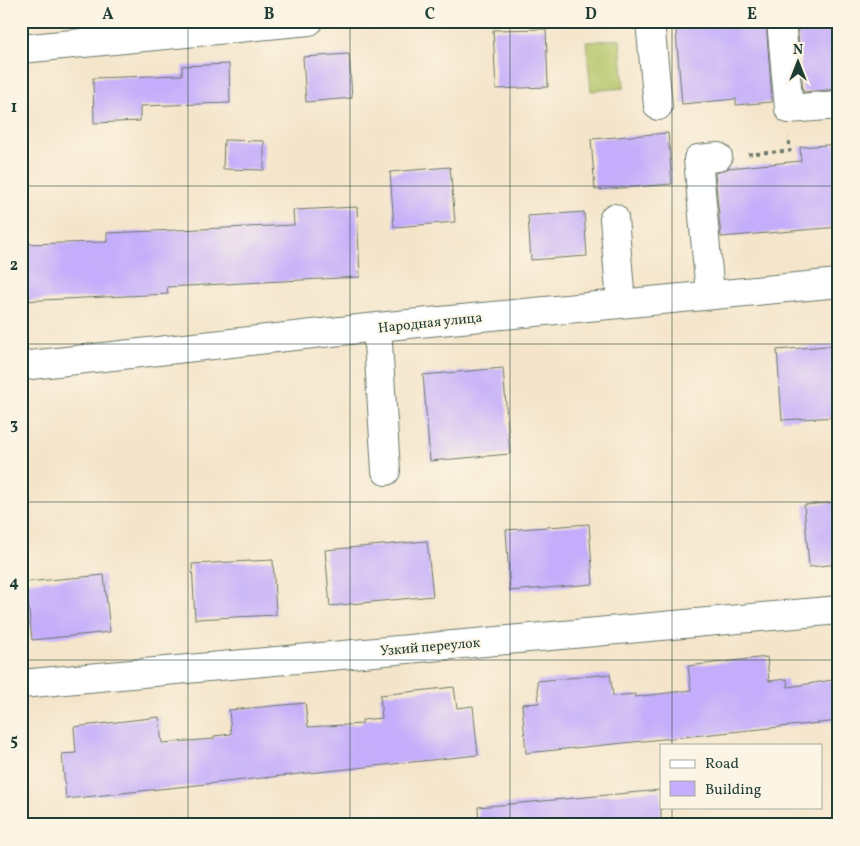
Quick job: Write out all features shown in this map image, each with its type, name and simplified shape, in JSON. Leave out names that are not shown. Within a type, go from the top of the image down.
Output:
[{"type":"street","points":[[21,49],[309,21]]},
{"type":"street","points":[[650,21],[658,106]]},
{"type":"street","points":[[781,21],[788,109],[839,105]]},
{"type":"street","points":[[710,294],[698,159],[718,157]]},
{"type":"street","points":[[614,218],[621,303]]},
{"type":"street","name":"Народная улица","points":[[21,366],[377,327],[839,283]]},
{"type":"street","points":[[377,327],[386,472]]},
{"type":"street","name":"Узкий переулок","points":[[21,684],[839,610]]},
{"type":"path","points":[[718,157],[790,151],[789,137],[797,136]]},
{"type":"green space","points":[[620,39],[624,88],[591,91],[586,42]]},
{"type":"building","points":[[675,21],[766,21],[772,102],[736,105],[736,99],[682,104]]},
{"type":"building","points":[[797,21],[839,21],[839,89],[803,92]]},
{"type":"building","points":[[546,29],[548,87],[496,89],[493,30]]},
{"type":"building","points":[[349,54],[352,98],[306,102],[303,57]]},
{"type":"building","points":[[229,64],[230,103],[140,106],[140,121],[94,123],[93,78],[182,75],[182,66]]},
{"type":"building","points":[[668,133],[672,184],[595,190],[591,139]]},
{"type":"building","points":[[224,140],[264,141],[264,170],[223,169]]},
{"type":"building","points":[[839,144],[839,227],[721,237],[715,173],[729,168],[801,161],[800,147]]},
{"type":"building","points":[[450,167],[455,222],[394,227],[390,172]]},
{"type":"building","points":[[357,207],[360,277],[167,287],[168,294],[21,301],[21,244],[107,242],[107,233],[294,225],[293,210]]},
{"type":"building","points":[[584,212],[587,256],[531,260],[528,216]]},
{"type":"building","points":[[839,345],[839,417],[782,420],[777,350]]},
{"type":"building","points":[[503,368],[510,454],[430,461],[423,375]]},
{"type":"building","points":[[839,502],[839,564],[809,567],[804,505]]},
{"type":"building","points":[[589,524],[593,584],[510,591],[506,530]]},
{"type":"building","points":[[427,541],[433,596],[330,606],[325,550]]},
{"type":"building","points":[[273,560],[276,615],[195,619],[192,564]]},
{"type":"building","points":[[104,575],[110,632],[32,640],[26,582]]},
{"type":"building","points":[[767,657],[769,681],[787,679],[788,687],[839,679],[839,721],[526,753],[522,704],[539,703],[537,681],[610,674],[613,696],[635,694],[635,697],[691,690],[688,666]]},
{"type":"building","points":[[454,687],[457,708],[473,706],[478,755],[66,799],[62,754],[76,753],[74,727],[159,717],[162,743],[214,739],[214,736],[231,734],[229,710],[305,703],[308,727],[362,724],[362,720],[382,718],[380,695]]},
{"type":"building","points":[[660,790],[661,825],[479,825],[478,807]]}]
